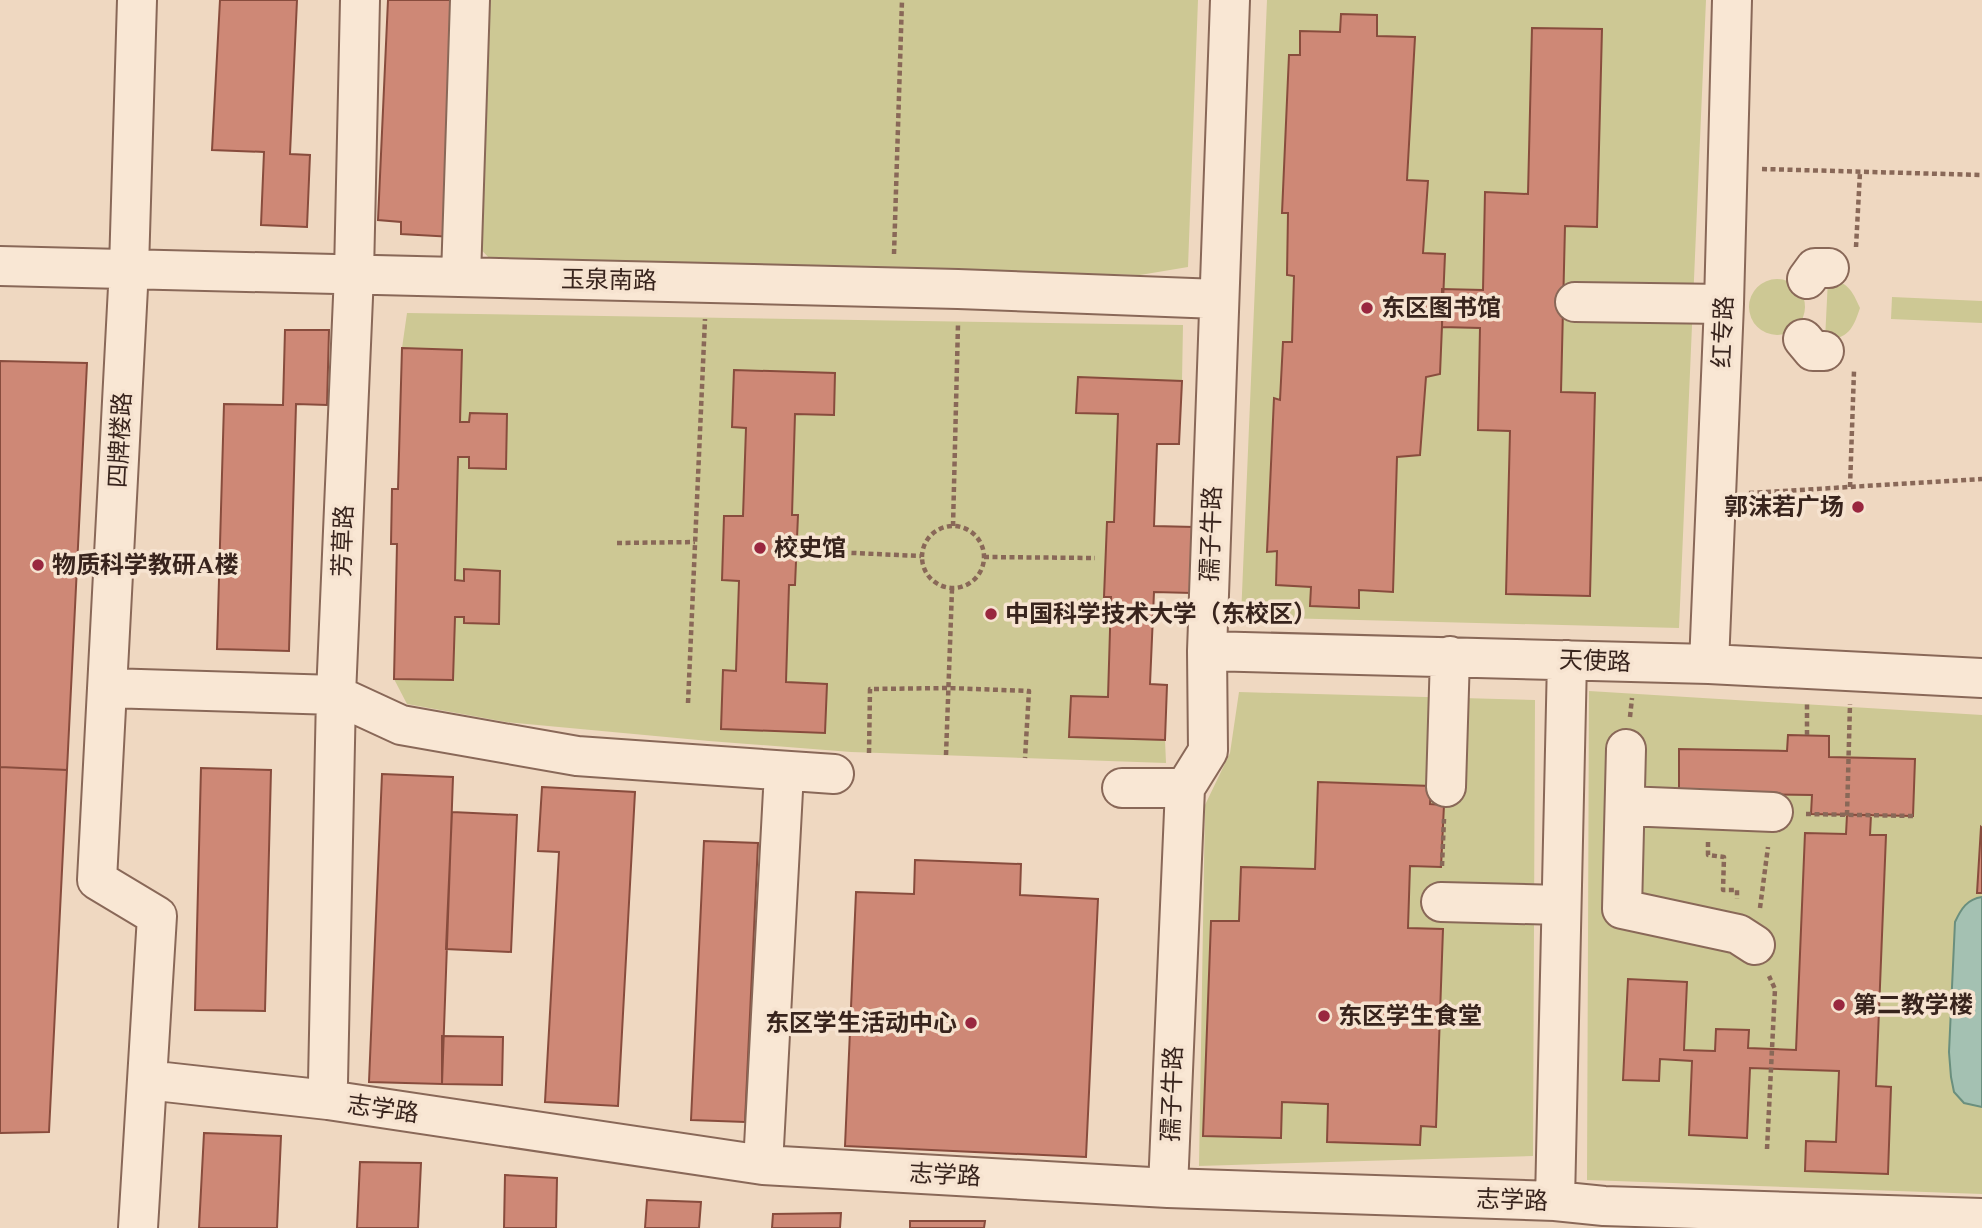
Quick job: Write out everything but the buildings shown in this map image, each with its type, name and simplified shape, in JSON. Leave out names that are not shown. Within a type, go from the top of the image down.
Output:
[{"type":"street","name":"四牌楼路","points":[[137,0],[129,268],[107,688],[91,804],[97,880],[157,916],[147,1080]]},
{"type":"street","name":"芳草路","points":[[328,1082],[336,695],[354,274],[360,0]]},
{"type":"street","points":[[461,277],[470,0]]},
{"type":"street","name":"孺子牛路","points":[[1168,1188],[1185,788],[1208,751],[1207,651],[1230,0]]},
{"type":"street","name":"红专路","points":[[1709,664],[1729,168],[1732,0]]},
{"type":"street","name":"玉泉南路","points":[[0,266],[958,289],[1218,299]]},
{"type":"street","points":[[1575,302],[1724,304]]},
{"type":"street","name":"天使路","points":[[1207,651],[1709,664],[1982,678]]},
{"type":"street","points":[[1446,787],[1450,656]]},
{"type":"street","points":[[1555,1201],[1567,660]]},
{"type":"street","points":[[107,688],[336,695],[401,725],[577,756],[834,774]]},
{"type":"street","points":[[1626,749],[1622,909],[1746,940]]},
{"type":"street","points":[[763,1165],[784,772]]},
{"type":"street","points":[[1122,788],[1185,788]]},
{"type":"street","points":[[1625,806],[1773,813]]},
{"type":"street","points":[[1441,902],[1561,905]]},
{"type":"street","points":[[138,1228],[147,1080]]},
{"type":"street","name":"志学路","points":[[147,1080],[328,1100],[763,1165],[1168,1188],[1555,1201],[1604,1217],[1982,1219]]},
{"type":"path","points":[[893,288],[902,0]]},
{"type":"path","points":[[1729,168],[1982,175]]},
{"type":"path","points":[[1831,266],[1860,172]]},
{"type":"path","points":[[688,703],[707,283]]},
{"type":"path","points":[[953,526],[958,289]]},
{"type":"path","points":[[1827,351],[1850,487]]},
{"type":"path","points":[[1717,495],[1982,480]]},
{"type":"path","points":[[953,526],[969,530],[976,537],[982,546],[984,557],[978,576],[971,583],[952,589],[933,583],[927,576],[921,556],[929,536],[937,530],[953,526]]},
{"type":"path","points":[[617,543],[695,542]]},
{"type":"path","points":[[809,551],[921,556]]},
{"type":"path","points":[[984,557],[1095,558]]},
{"type":"path","points":[[946,755],[952,589]]},
{"type":"path","points":[[1626,749],[1637,663]]},
{"type":"path","points":[[1847,815],[1851,671]]},
{"type":"path","points":[[869,753],[870,689],[949,688],[1029,691],[1025,758]]},
{"type":"path","points":[[1441,902],[1446,787]]},
{"type":"path","points":[[1710,810],[1708,855],[1724,857],[1723,890],[1737,890],[1746,940]]},
{"type":"shaded area","points":[[480,0],[1198,0],[1188,267],[1140,275],[490,259],[472,240]]},
{"type":"shaded area","points":[[1267,0],[1706,0],[1679,628],[1241,617]]},
{"type":"shaded area","points":[[1777,279],[1788,281],[1797,287],[1803,296],[1803,318],[1797,327],[1788,333],[1777,335],[1766,333],[1757,327],[1751,318],[1749,307],[1751,296],[1757,287],[1766,281]]},
{"type":"shaded area","points":[[1828,279],[1840,282],[1848,288],[1860,308],[1848,332],[1839,338],[1825,340]]},
{"type":"shaded area","points":[[1892,297],[1982,301],[1982,323],[1891,319]]},
{"type":"shaded area","points":[[407,313],[1183,325],[1182,381],[1078,377],[1077,413],[1118,414],[1114,522],[1107,522],[1104,597],[1111,597],[1108,697],[1070,737],[1165,740],[1166,763],[851,752],[709,741],[506,722],[407,704],[394,679],[402,348]]},
{"type":"shaded area","points":[[1589,691],[1982,715],[1982,1194],[1587,1180]]},
{"type":"shaded area","points":[[1239,692],[1535,700],[1533,1156],[1199,1166],[1205,805],[1230,753]]},
{"type":"shaded area","points":[[1982,897],[1982,1107],[1964,1103],[1954,1092],[1949,1052],[1955,922],[1965,905]]},
{"type":"place","name":"东区图书馆","points":[[1367,308]]},
{"type":"place","name":"郭沫若广场","points":[[1858,507]]},
{"type":"place","name":"校史馆","points":[[760,548]]},
{"type":"place","name":"物质科学教研A楼","points":[[38,565]]},
{"type":"place","name":"中国科学技术大学（东校区）","points":[[991,614]]},
{"type":"place","name":"第二教学楼","points":[[1839,1005]]},
{"type":"place","name":"东区学生食堂","points":[[1324,1016]]},
{"type":"place","name":"东区学生活动中心","points":[[971,1023]]}]
